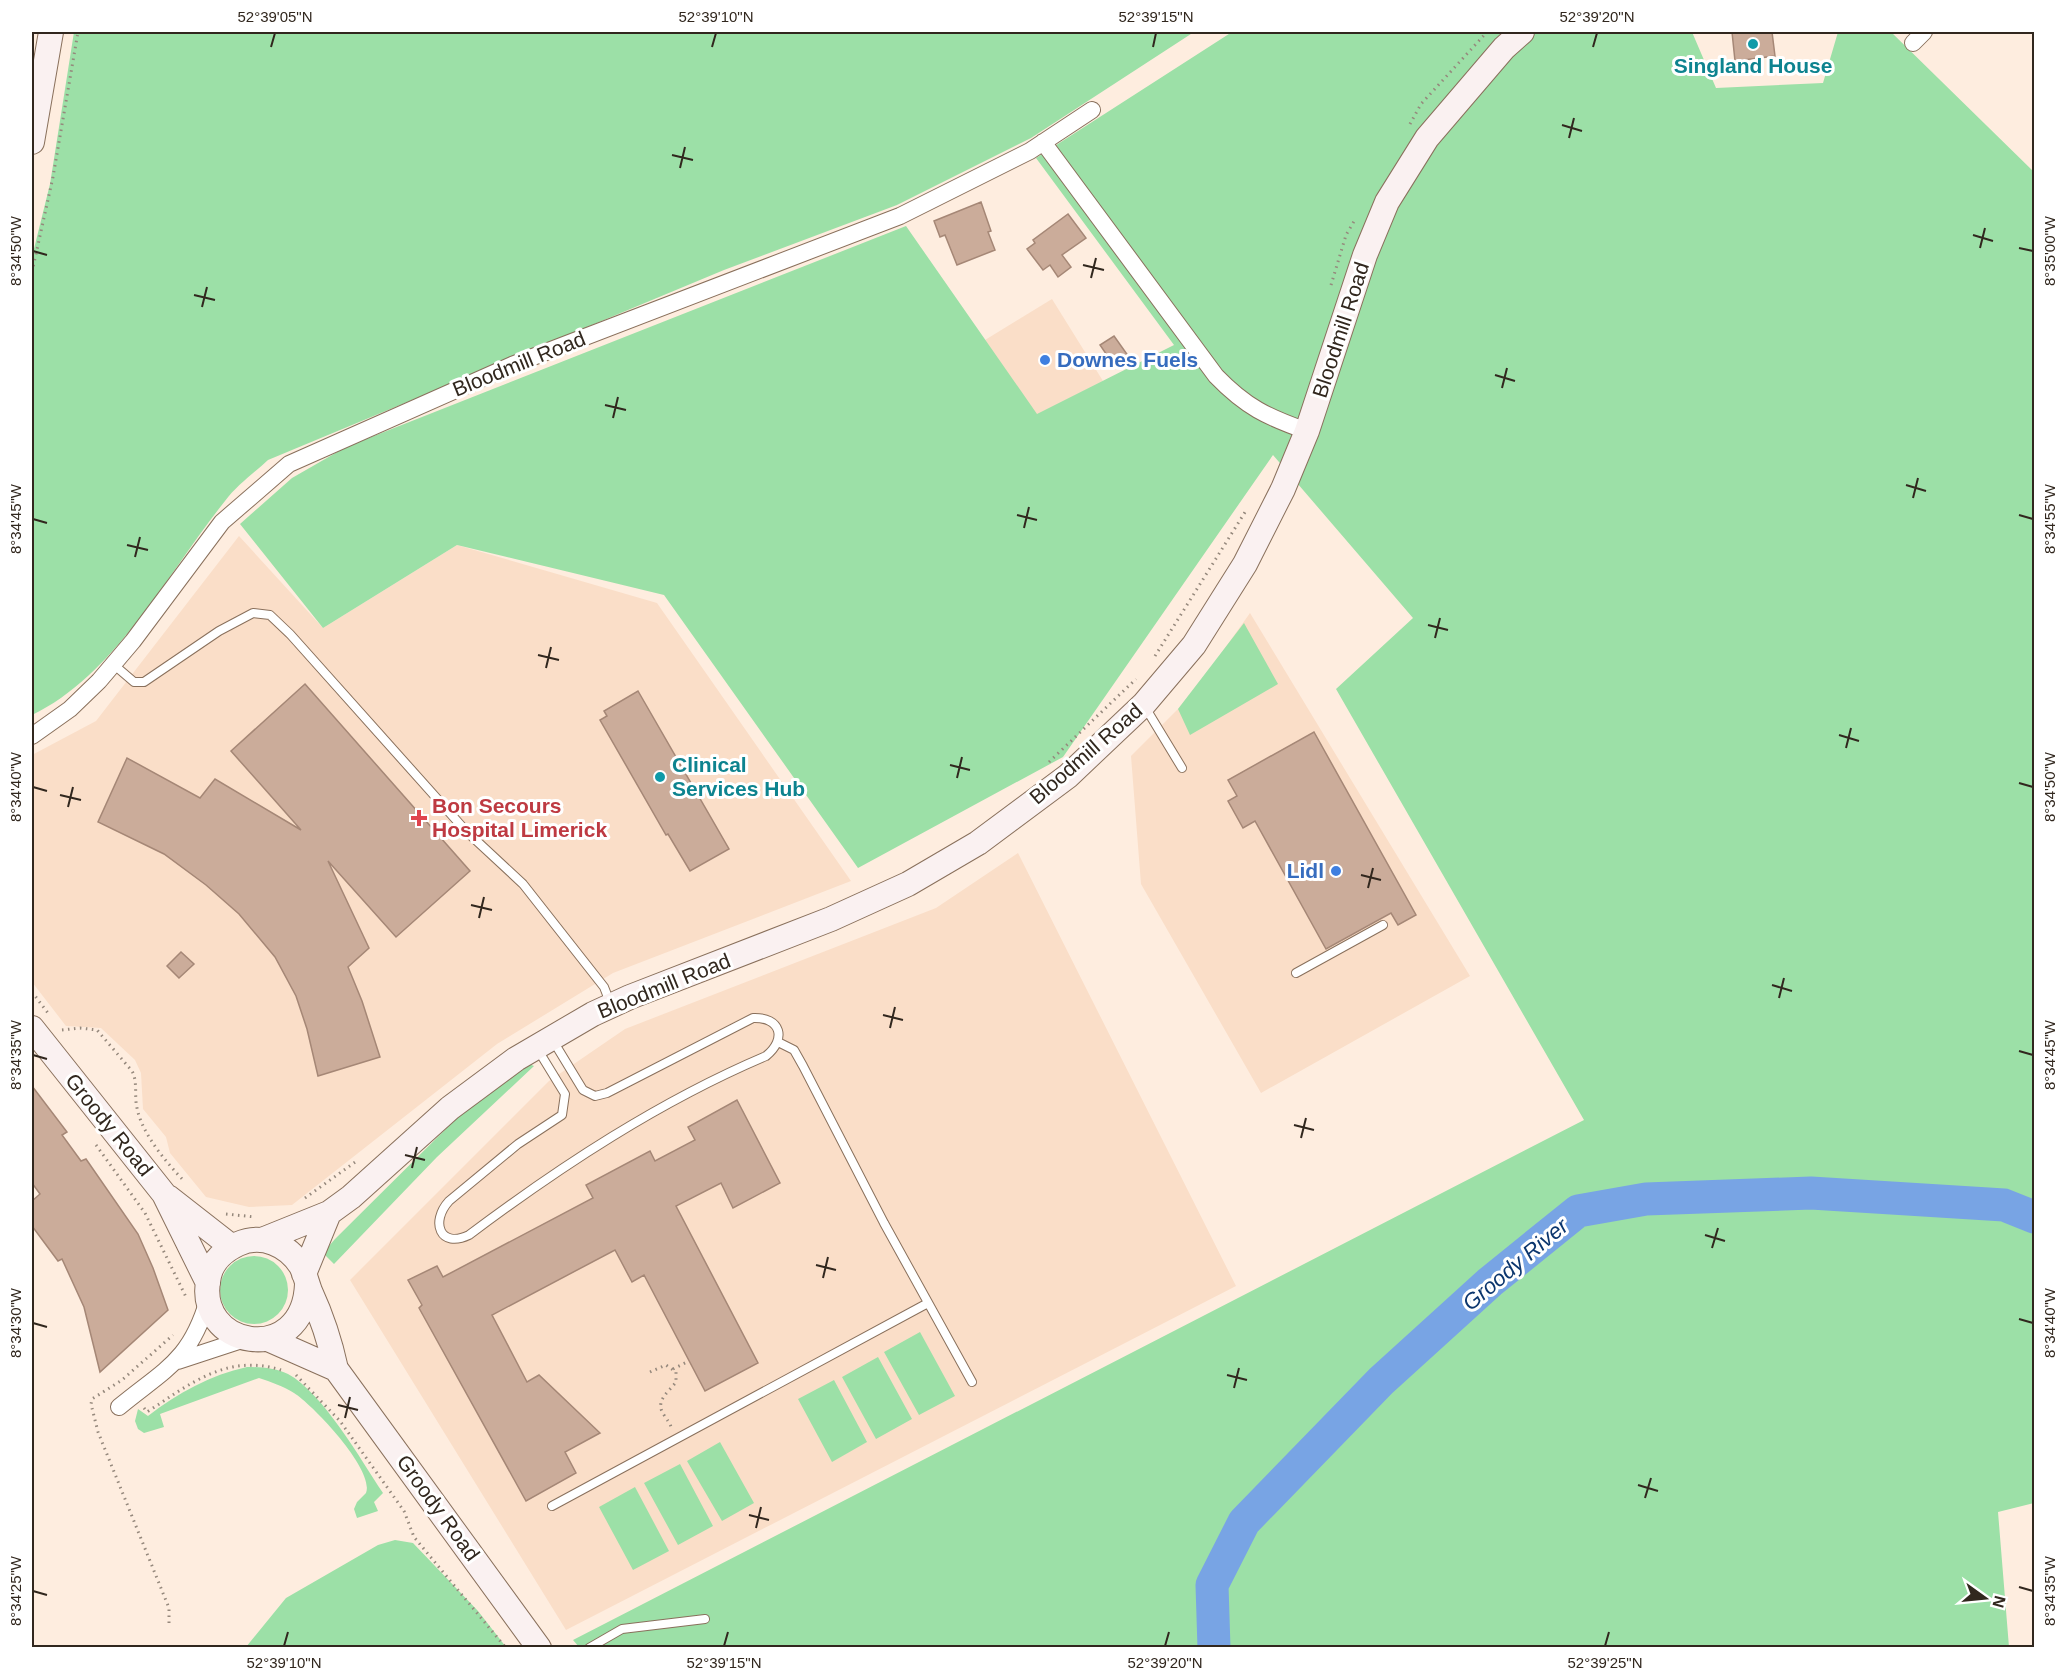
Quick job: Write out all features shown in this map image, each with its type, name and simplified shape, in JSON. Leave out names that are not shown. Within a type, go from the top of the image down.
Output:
[{"type":"street","points":[[32,142],[51,32]]},
{"type":"street","name":"Bloodmill Road","points":[[262,1240],[329,1213],[351,1197],[450,1108],[544,1043],[611,1005],[831,919],[909,884],[978,843],[1068,776],[1144,704],[1194,645],[1245,564],[1283,489],[1307,431],[1365,255],[1387,202],[1428,138],[1467,91],[1522,32]]},
{"type":"street","name":"Bloodmill Road","points":[[32,736],[70,709],[113,664],[222,522],[290,464],[512,365],[900,216],[1043,142],[1092,110]]},
{"type":"street","points":[[1043,142],[1216,376],[1237,398],[1261,415],[1307,431]]},
{"type":"street","name":"Groody Road","points":[[32,1028],[164,1194]]},
{"type":"street","points":[[164,1194],[232,1247]]},
{"type":"street","points":[[164,1194],[202,1296],[218,1322],[230,1333],[257,1339],[336,1369]]},
{"type":"street","points":[[178,1361],[290,1328],[300,1315],[306,1300],[306,1279],[329,1213]]},
{"type":"street","points":[[119,1407],[178,1361],[200,1328],[202,1296],[217,1259],[232,1247],[245,1241],[262,1240],[278,1244],[292,1254],[306,1279],[328,1331],[336,1369]]},
{"type":"street","name":"Groody Road","points":[[336,1369],[539,1647]]},
{"type":"lane","points":[[113,664],[134,682],[144,682],[219,631],[252,613],[270,615],[290,634],[466,831],[523,884],[604,987],[611,1005]]},
{"type":"lane","points":[[1144,704],[1182,768]]},
{"type":"lane","points":[[1296,973],[1383,925]]},
{"type":"lane","points":[[544,1043],[583,1090],[595,1096],[607,1093],[753,1018],[762,1018],[774,1024],[778,1042]]},
{"type":"lane","points":[[544,1043],[565,1094],[562,1115],[518,1144],[449,1201],[442,1209],[439,1227],[443,1235],[460,1240],[469,1235],[564,1166],[626,1129],[766,1056],[778,1042]]},
{"type":"lane","points":[[778,1042],[794,1050],[972,1382]]},
{"type":"lane","points":[[552,1506],[928,1303]]},
{"type":"lane","points":[[589,1647],[622,1629],[705,1619]]},
{"type":"path","points":[[32,272],[53,177],[78,32]]},
{"type":"path","points":[[1410,124],[1421,104],[1488,32]]},
{"type":"path","points":[[1329,291],[1346,236],[1358,215]]},
{"type":"path","points":[[1154,657],[1252,502]]},
{"type":"path","points":[[1045,766],[1140,675]]},
{"type":"path","points":[[63,1031],[80,1028],[97,1030],[132,1071],[135,1077],[137,1111],[160,1151]]},
{"type":"path","points":[[91,1137],[202,1296]]},
{"type":"path","points":[[302,1200],[361,1158]]},
{"type":"path","points":[[169,1623],[169,1608],[98,1432],[91,1404],[92,1399],[122,1380],[175,1333]]},
{"type":"path","points":[[650,1372],[660,1366],[673,1369],[688,1361]]},
{"type":"path","points":[[218,1369],[265,1365],[284,1371]]},
{"type":"path","points":[[662,1447],[659,1440],[672,1425],[661,1412],[661,1405],[664,1394],[676,1382],[673,1369]]},
{"type":"path","points":[[294,1374],[340,1421],[404,1511],[414,1537],[506,1647]]},
{"type":"shaded area","name":"Downes Fuels","points":[[1052,299],[1103,381],[1037,415],[985,340]]},
{"type":"shaded area","name":"Bon Secours Hospital Limerick","points":[[239,536],[323,628],[457,545],[657,603],[851,881],[613,973],[497,1044],[292,1205],[249,1207],[206,1197],[170,1153],[166,1137],[143,1109],[141,1073],[135,1060],[101,1028],[66,1026],[32,982],[32,755],[96,721]]},
{"type":"shaded area","points":[[1250,613],[1470,976],[1261,1093],[1141,884],[1131,756],[1178,709]]},
{"type":"shaded area","points":[[1018,853],[1236,1286],[566,1630],[350,1280],[549,1081],[625,1029],[936,908]]},
{"type":"green space","points":[[74,32],[1194,32],[1031,138],[897,205],[724,270],[268,460],[230,495],[139,620],[115,648],[90,675],[62,697],[32,715],[32,257],[50,184]]},
{"type":"green space","points":[[1232,32],[1692,32],[1716,88],[1823,83],[1838,32],[1891,32],[2034,172],[2034,1503],[1998,1512],[2009,1647],[579,1647],[573,1640],[1584,1120],[1336,689],[1413,618],[1273,455],[1063,757],[858,868],[664,595],[457,545],[323,628],[240,524],[292,478],[346,447],[906,226],[1037,414],[1174,345],[1036,158]]},
{"type":"green space","points":[[1244,623],[1278,684],[1190,735],[1178,709]]},
{"type":"green space","points":[[529,1064],[534,1066],[437,1157],[334,1264],[323,1253],[482,1093]]},
{"type":"green space","points":[[254,1256],[267,1259],[278,1266],[285,1277],[288,1290],[285,1303],[278,1314],[267,1321],[254,1324],[241,1321],[230,1314],[223,1303],[220,1290],[223,1277],[230,1266],[241,1259]]},
{"type":"green space","points":[[920,1332],[955,1396],[919,1415],[884,1352]]},
{"type":"green space","points":[[878,1357],[912,1419],[876,1439],[842,1377]]},
{"type":"green space","points":[[247,1367],[268,1368],[288,1374],[315,1396],[340,1428],[383,1493],[374,1502],[378,1511],[357,1518],[354,1509],[366,1493],[366,1483],[352,1454],[328,1424],[294,1393],[259,1378],[160,1414],[164,1427],[144,1433],[138,1429],[135,1421],[138,1409],[148,1416],[195,1386],[233,1370]]},
{"type":"green space","points":[[834,1380],[867,1442],[832,1462],[798,1399]]},
{"type":"green space","points":[[720,1442],[754,1503],[722,1521],[687,1461]]},
{"type":"green space","points":[[680,1464],[713,1526],[678,1545],[644,1483]]},
{"type":"green space","points":[[635,1487],[669,1551],[633,1570],[599,1507]]},
{"type":"green space","points":[[395,1540],[413,1543],[478,1611],[506,1647],[246,1647],[286,1598],[378,1545]]},
{"type":"building","name":"Singland House","points":[[1732,32],[1772,32],[1775,56],[1735,61]]},
{"type":"building","points":[[981,202],[995,250],[957,265],[945,235],[940,237],[934,221]]},
{"type":"building","points":[[1068,214],[1086,238],[1062,255],[1071,267],[1058,277],[1050,265],[1043,270],[1027,249],[1035,243],[1033,240]]},
{"type":"building","points":[[1114,336],[1129,357],[1115,367],[1100,345]]},
{"type":"building","points":[[305,684],[470,871],[396,937],[328,861],[369,948],[348,967],[362,1001],[380,1057],[318,1076],[307,1029],[296,996],[275,957],[239,914],[206,885],[164,854],[98,822],[127,758],[200,798],[215,779],[301,830],[231,751]]},
{"type":"building","name":"Clinical Services Hub","points":[[638,691],[729,849],[690,871],[668,834],[666,835],[600,720],[607,716],[604,711]]},
{"type":"building","name":"Lidl","points":[[1314,732],[1416,915],[1398,925],[1391,913],[1326,949],[1255,821],[1243,828],[1228,801],[1237,796],[1228,780]]},
{"type":"building","points":[[181,952],[194,964],[179,978],[167,966]]},
{"type":"building","points":[[32,1086],[67,1132],[62,1135],[81,1161],[86,1159],[138,1234],[168,1310],[100,1372],[84,1307],[62,1259],[58,1261],[32,1226],[32,1201],[40,1194],[32,1183]]},
{"type":"building","points":[[737,1100],[780,1183],[733,1208],[721,1183],[676,1206],[758,1363],[705,1391],[644,1275],[632,1282],[615,1250],[492,1315],[527,1382],[539,1375],[600,1433],[565,1452],[576,1473],[526,1501],[419,1308],[422,1305],[408,1280],[437,1266],[443,1277],[593,1198],[586,1185],[650,1151],[655,1161],[695,1140],[688,1127]]},
{"type":"waterway","name":"Groody River","points":[[1214,1648],[1212,1585],[1244,1522],[1381,1381],[1490,1282],[1578,1211],[1646,1199],[1811,1193],[2004,1205],[2034,1217]]},
{"type":"place","name":"Singland House","points":[[1753,44]]},
{"type":"place","name":"Downes Fuels","points":[[1045,360]]},
{"type":"place","name":"Clinical Services Hub","points":[[660,777]]},
{"type":"place","name":"Bon Secours Hospital Limerick","points":[[419,818]]},
{"type":"place","name":"Lidl","points":[[1336,871]]}]
